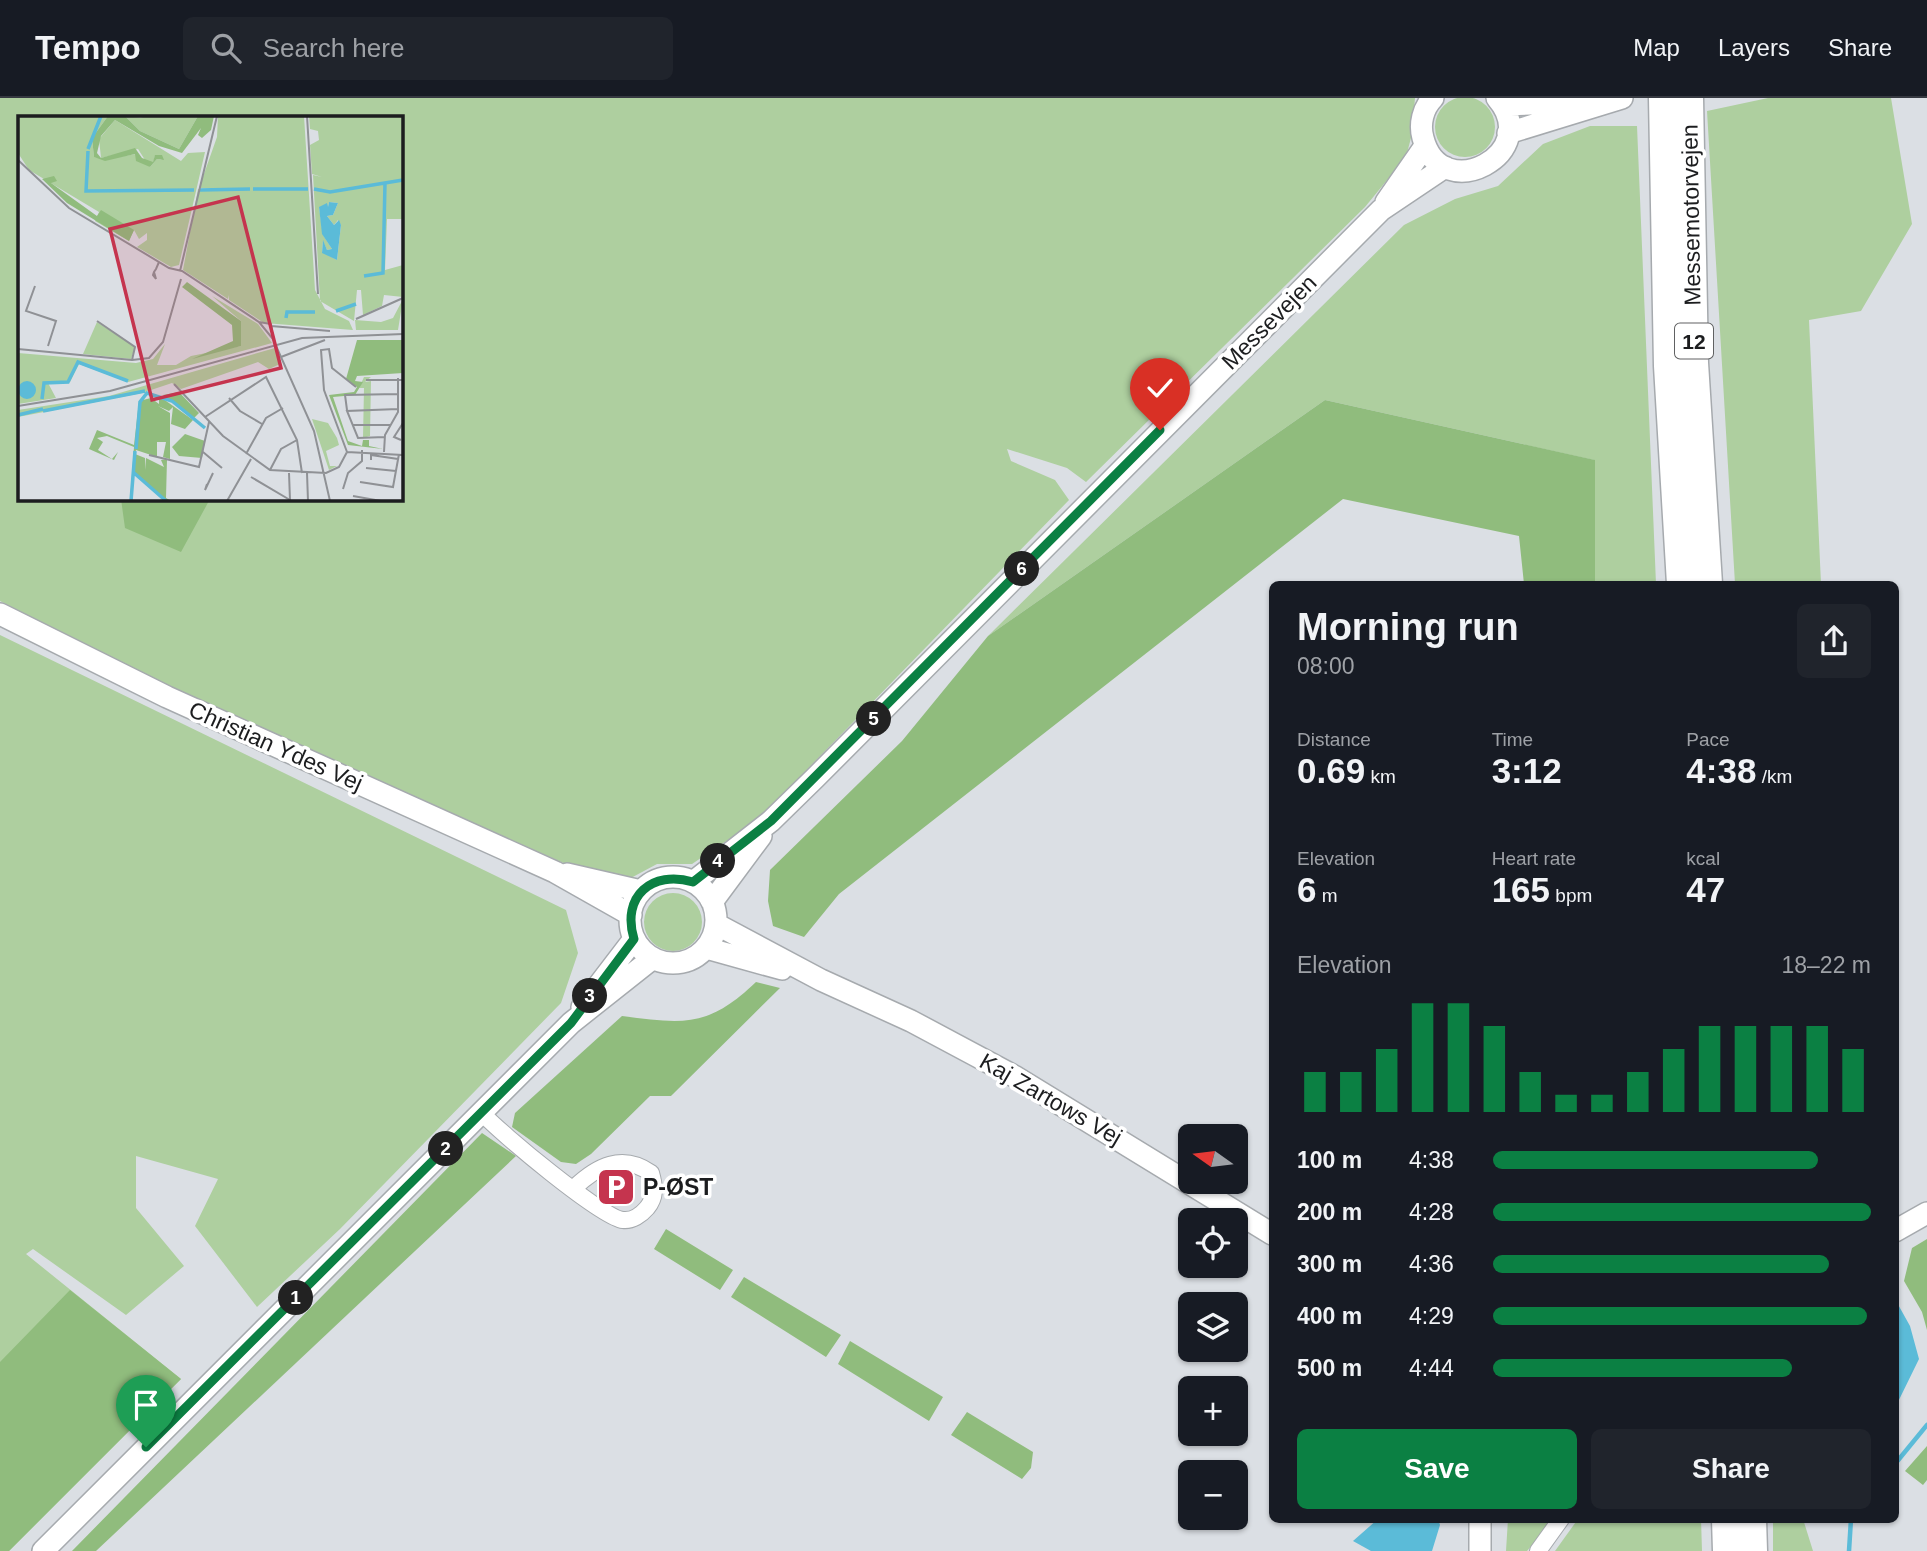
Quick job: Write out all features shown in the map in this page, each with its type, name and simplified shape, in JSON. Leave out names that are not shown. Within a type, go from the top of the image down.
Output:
[{"type":"highway","name":"Messemotorvejen","points":[[1663,98],[1668,366],[1681,581]]},
{"type":"highway","name":"Messemotorvejen","points":[[1689,98],[1695,363],[1708,581]]},
{"type":"highway","points":[[1726,1523],[1727,1551]]},
{"type":"highway","points":[[1752,1523],[1753,1551]]},
{"type":"main road","points":[[1433,98],[1423,116],[1421,131],[1425,146],[1445,167],[1460,172],[1476,170],[1491,163],[1502,151],[1508,133],[1500,102],[1612,100]]},
{"type":"main road","points":[[1508,133],[1612,100]]},
{"type":"main road","name":"Messevejen","points":[[693,882],[771,821],[1381,210],[1425,146]]},
{"type":"main road","name":"Messevejen","points":[[1381,210],[1445,167]]},
{"type":"main road","name":"Christian Ydes Vej","points":[[0,614],[167,697],[555,872],[631,915]]},
{"type":"main road","name":"Messevejen","points":[[712,902],[771,821]]},
{"type":"main road","name":"Christian Ydes Vej","points":[[555,872],[641,891]]},
{"type":"main road","points":[[678,877],[693,882],[712,902],[716,924],[706,948],[693,958],[679,963],[653,958],[634,939],[631,915],[641,891],[664,878],[678,877]]},
{"type":"main road","name":"Kaj Zartows Vej","points":[[716,924],[821,980],[911,1021],[1014,1076],[1215,1208]]},
{"type":"main road","points":[[571,1023],[634,939]]},
{"type":"main road","name":"Kaj Zartows Vej","points":[[706,948],[821,980]]},
{"type":"main road","points":[[43,1551],[571,1023],[653,958]]},
{"type":"main road","points":[[1899,1229],[1927,1213]]},
{"type":"main road","name":"Kaj Zartows Vej","points":[[1248,1224],[1269,1233]]},
{"type":"main road","points":[[1480,1523],[1480,1551]]},
{"type":"street","points":[[482,1113],[574,1188],[607,1213],[623,1220],[634,1219],[648,1207],[656,1191],[651,1173],[636,1163],[614,1164],[594,1171],[574,1188]]},
{"type":"street","points":[[1538,1551],[1558,1523]]},
{"type":"green space","points":[[1459,97],[1471,97],[1490,110],[1495,127],[1493,139],[1482,152],[1471,157],[1459,157],[1440,144],[1435,133],[1435,121],[1448,102]]},
{"type":"green space","points":[[0,98],[1415,98],[1412,134],[1406,157],[1365,207],[1086,482],[1067,468],[1007,449],[1011,461],[1055,480],[1069,500],[759,819],[692,864],[657,864],[629,879],[566,864],[204,706],[0,601]]},
{"type":"green space","points":[[1768,98],[1891,98],[1912,224],[1861,311],[1809,320],[1821,581],[1735,581],[1707,111]]},
{"type":"green space","points":[[1590,126],[1637,126],[1656,581],[1595,581],[1594,460],[1325,400],[988,636],[1404,225],[1455,199],[1498,186],[1543,144]]},
{"type":"green space","points":[[1325,400],[1595,460],[1595,581],[1524,581],[1519,536],[1343,499],[839,894],[804,937],[773,926],[768,901],[770,870],[902,741],[988,636]]},
{"type":"green space","points":[[121,500],[209,500],[181,552],[125,528]]},
{"type":"green space","points":[[0,635],[566,910],[578,953],[561,1003],[340,1229],[257,1307],[195,1226],[218,1179],[136,1156],[136,1208],[184,1266],[126,1315],[33,1249],[26,1254],[181,1379],[9,1551],[0,1551]]},
{"type":"green space","points":[[667,893],[679,893],[694,901],[702,916],[702,928],[694,943],[679,951],[667,951],[652,943],[644,928],[644,916],[652,901]]},
{"type":"green space","points":[[756,982],[780,988],[671,1096],[650,1096],[591,1154],[576,1164],[561,1162],[512,1127],[515,1113],[622,1016],[662,1021],[694,1019],[724,1008]]},
{"type":"green space","points":[[482,1133],[516,1156],[96,1551],[72,1551]]},
{"type":"green space","points":[[666,1229],[733,1270],[720,1290],[654,1249]]},
{"type":"green space","points":[[1927,1239],[1927,1330],[1922,1312],[1904,1281],[1912,1248]]},
{"type":"green space","points":[[744,1277],[841,1335],[826,1357],[731,1297]]},
{"type":"green space","points":[[70,1290],[181,1379],[9,1551],[0,1551],[0,1362]]},
{"type":"green space","points":[[850,1341],[943,1397],[929,1421],[838,1364]]},
{"type":"green space","points":[[967,1412],[1033,1452],[1031,1468],[1022,1479],[951,1435]]},
{"type":"green space","points":[[1927,1446],[1927,1480],[1923,1485],[1905,1471]]},
{"type":"green space","points":[[1508,1523],[1551,1523],[1527,1551],[1506,1551]]},
{"type":"green space","points":[[1575,1523],[1701,1523],[1702,1551],[1555,1551]]},
{"type":"green space","points":[[1773,1523],[1804,1523],[1813,1551],[1773,1551]]},
{"type":"water","points":[[1899,1306],[1910,1326],[1919,1359],[1899,1400]]},
{"type":"water","points":[[1373,1523],[1440,1525],[1432,1551],[1371,1551],[1353,1541]]},
{"type":"waterway","points":[[1899,1459],[1927,1425]]},
{"type":"waterway","points":[[1849,1551],[1851,1523]]},
{"type":"place","name":"P-ØST","points":[[616,1187]]},
{"type":"route","points":[[146,1447],[571,1023],[605,974],[634,939],[631,915],[634,902],[641,891],[664,878],[678,877],[693,882],[771,821],[1160,430]]}]
